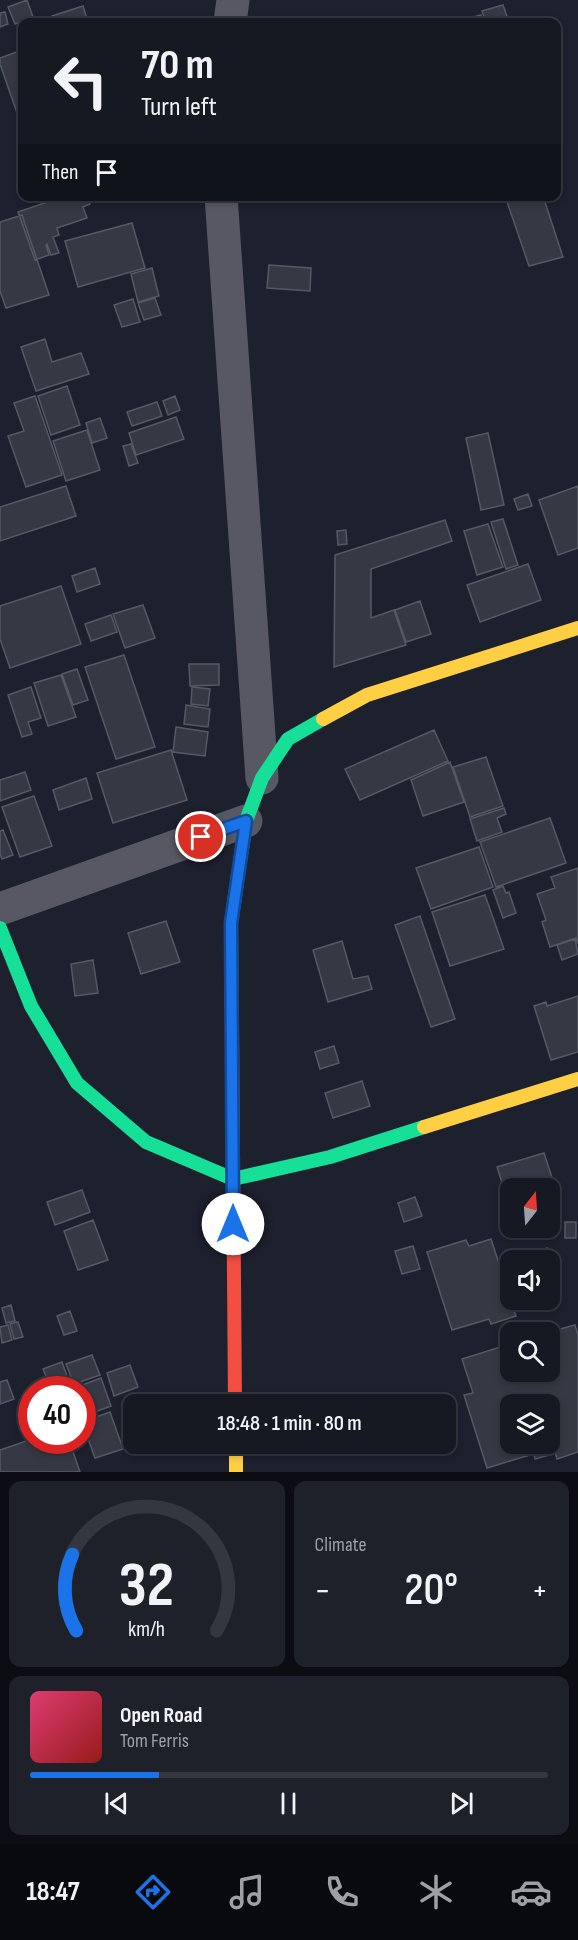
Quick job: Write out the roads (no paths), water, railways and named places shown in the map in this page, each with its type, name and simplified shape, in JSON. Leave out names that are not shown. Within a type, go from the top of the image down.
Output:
[{"type":"street","points":[[231,18],[233,0]]},
{"type":"street","points":[[221,201],[262,778]]},
{"type":"street","points":[[235,1394],[231,923],[246,821],[262,778],[288,739],[367,695],[578,628]]},
{"type":"street","points":[[0,909],[246,821]]},
{"type":"street","points":[[0,928],[31,1006],[77,1083],[146,1142],[233,1179],[330,1157],[578,1078]]},
{"type":"street","points":[[236,1454],[236,1472]]}]
